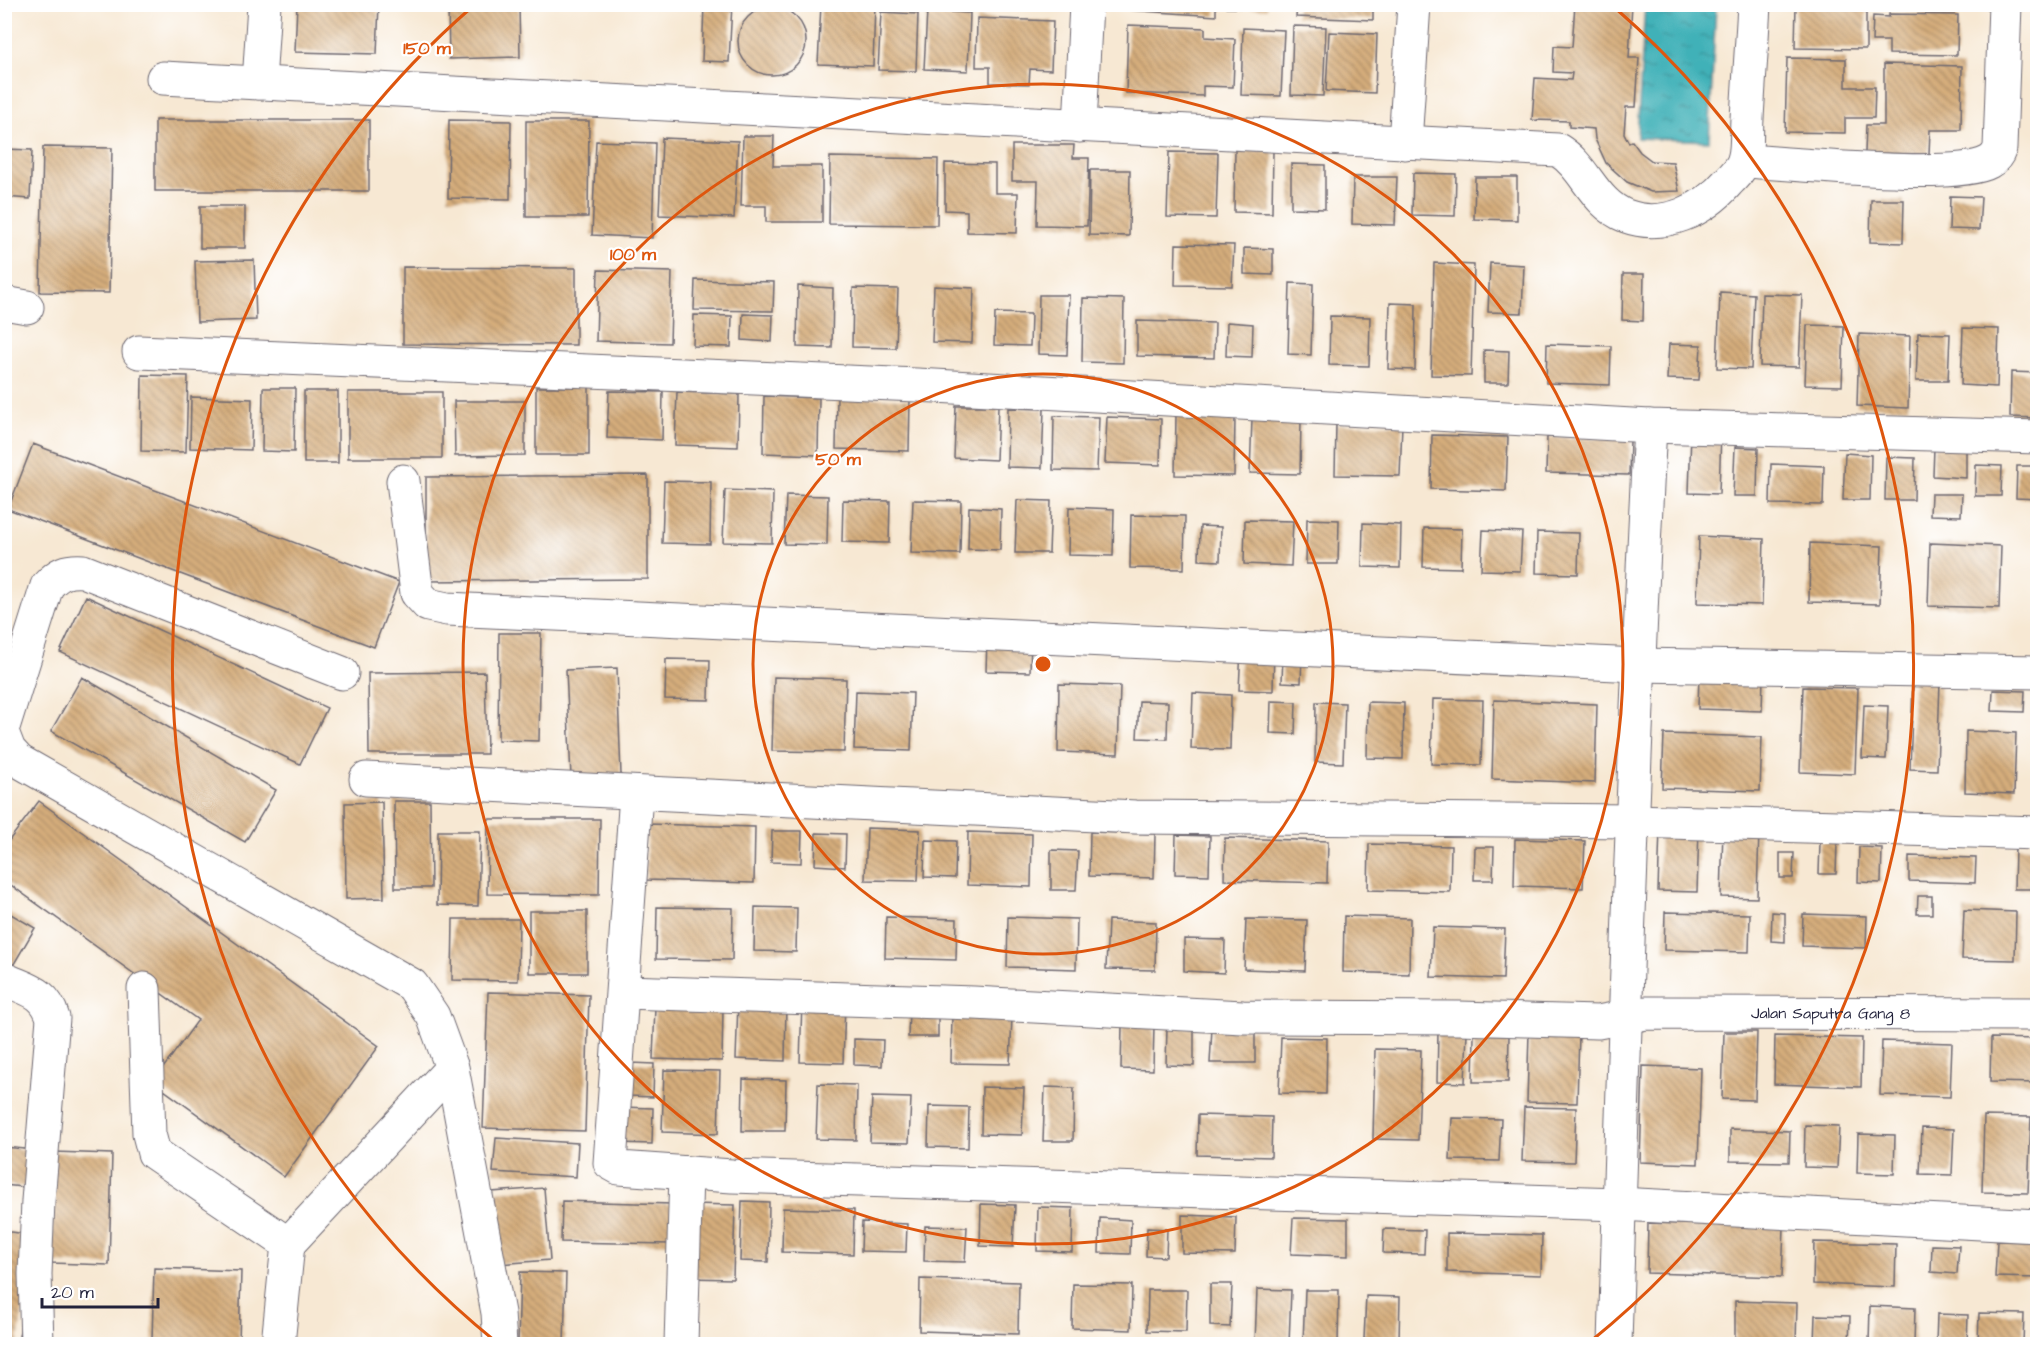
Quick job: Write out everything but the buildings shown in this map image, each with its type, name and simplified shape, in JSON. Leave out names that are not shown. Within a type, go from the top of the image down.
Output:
[{"type":"street","points":[[259,83],[264,4]]},
{"type":"street","points":[[1080,126],[1086,4]]},
{"type":"street","points":[[1405,143],[1414,4]]},
{"type":"street","points":[[163,78],[1558,150],[1577,165],[1590,188],[1606,204],[1626,216],[1651,220],[1674,218],[1697,209],[1717,195],[1744,161],[1754,4]]},
{"type":"street","points":[[1744,161],[1942,171],[1989,163],[1997,156],[2000,148],[2005,4]]},
{"type":"street","points":[[139,352],[905,385],[1650,426],[2037,437]]},
{"type":"street","points":[[1615,1344],[1624,1017],[1634,821],[1637,664],[1650,426]]},
{"type":"street","points":[[403,481],[417,593],[428,605],[447,609],[1637,664],[2037,672]]},
{"type":"street","points":[[4,724],[47,586],[57,575],[67,570],[83,571],[342,673]]},
{"type":"street","points":[[4,737],[9,750],[19,761],[412,986],[433,1016],[452,1068],[498,1313],[500,1344]]},
{"type":"street","points":[[366,779],[1136,817],[1634,821],[2037,833]]},
{"type":"street","points":[[636,794],[624,992],[610,1163],[625,1170],[1619,1204],[2037,1226]]},
{"type":"street","points":[[4,980],[41,996],[49,1004],[53,1018],[38,1201],[35,1274],[38,1344]]},
{"type":"street","points":[[144,989],[149,1134],[154,1153],[288,1244]]},
{"type":"street","name":"Jalan Saputra Gang 8","points":[[624,992],[974,1004],[1243,1017],[1459,1018],[1598,1022],[1646,1013],[2037,1014]]},
{"type":"street","points":[[278,1344],[288,1244],[452,1068]]},
{"type":"street","points":[[681,1344],[686,1173]]},
{"type":"water","points":[[1645,5],[1716,5],[1709,141],[1637,138]]}]
